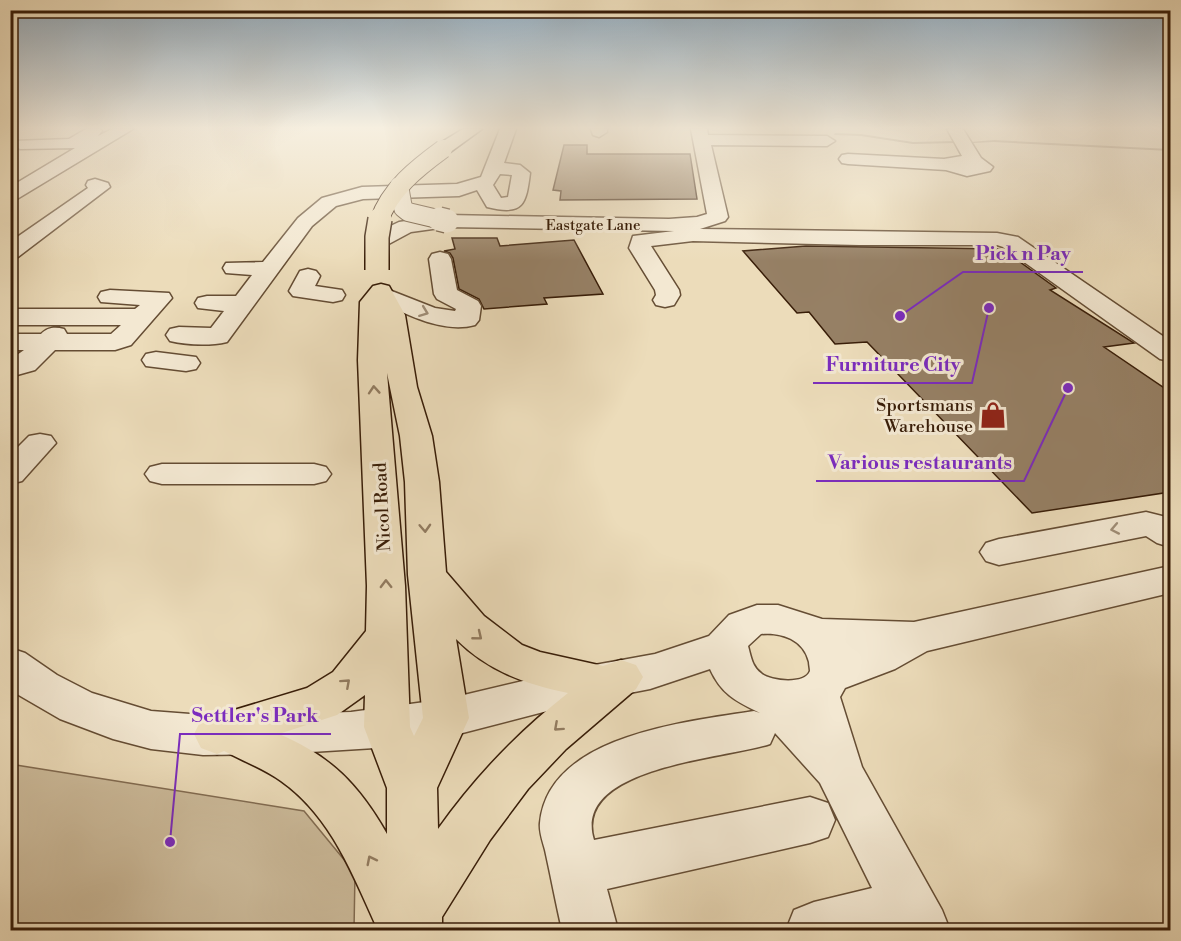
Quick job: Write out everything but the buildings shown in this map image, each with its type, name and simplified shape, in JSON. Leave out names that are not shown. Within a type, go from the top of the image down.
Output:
[{"type":"main road","name":"Nicol Road","points":[[414,173],[399,186],[383,211],[377,231],[377,241],[381,285],[392,315],[404,387],[416,436],[422,482],[427,575],[446,718]]},
{"type":"main road","name":"Nicol Road","points":[[381,285],[372,302],[372,360],[386,586],[387,727]]},
{"type":"main road","points":[[427,575],[477,636],[522,663],[621,677]]},
{"type":"main road","points":[[225,735],[321,702],[348,684],[385,637]]},
{"type":"main road","points":[[412,924],[483,807],[512,773],[560,724],[621,677]]},
{"type":"main road","points":[[412,788],[446,718]]},
{"type":"main road","points":[[387,727],[412,788],[412,924]]},
{"type":"main road","points":[[225,735],[299,767],[333,794],[412,924]]},
{"type":"street","points":[[10,178],[28,173]]},
{"type":"street","points":[[10,195],[33,173]]},
{"type":"street","points":[[179,335],[218,336],[305,222],[319,208],[334,199],[367,192],[451,191],[489,180],[493,173]]},
{"type":"street","points":[[482,183],[494,202],[507,204],[517,200],[521,173]]},
{"type":"street","name":"Eastgate Lane","points":[[399,186],[403,207],[408,212],[447,221],[669,225],[699,223],[718,216],[709,173]]},
{"type":"street","points":[[10,252],[101,188],[95,185]]},
{"type":"street","points":[[377,241],[406,226],[447,221]]},
{"type":"street","points":[[665,300],[668,295],[667,290],[640,248],[641,241],[693,235],[848,239],[997,239],[1010,242],[1170,353]]},
{"type":"street","points":[[381,285],[430,315],[466,320],[469,306],[446,294],[440,259]]},
{"type":"street","points":[[234,268],[270,268]]},
{"type":"street","points":[[308,276],[301,291],[333,295]]},
{"type":"street","points":[[10,296],[160,298],[122,339],[116,342],[10,342]]},
{"type":"street","points":[[213,296],[249,297]]},
{"type":"street","points":[[10,369],[25,364],[96,297]]},
{"type":"street","points":[[10,317],[142,317]]},
{"type":"street","points":[[156,360],[186,363]]},
{"type":"street","points":[[10,442],[40,443],[10,474]]},
{"type":"street","points":[[162,474],[314,474]]},
{"type":"street","points":[[999,552],[1146,525],[1159,527],[1170,535]]},
{"type":"street","points":[[814,634],[914,638],[1170,580]]},
{"type":"street","points":[[621,677],[784,696],[831,657],[824,645],[814,634],[799,625],[766,619],[751,622],[739,628],[727,646],[727,659],[732,672],[784,696],[802,733],[839,772],[916,919],[814,930]]},
{"type":"street","points":[[590,930],[565,824],[568,804],[582,784],[615,763],[656,750],[880,657],[914,638]]},
{"type":"street","points":[[10,665],[30,682],[50,693],[113,719],[153,730],[225,735],[313,734],[387,727],[446,718],[621,677],[727,646]]},
{"type":"street","points":[[576,870],[810,820]]},
{"type":"shaded area","points":[[10,760],[16,765],[304,811],[355,873],[354,930],[11,930]]},
{"type":"place","name":"Furniture City","points":[[989,308]]},
{"type":"place","name":"Pick n Pay","points":[[900,316]]},
{"type":"place","name":"Various restaurants","points":[[1068,388]]},
{"type":"place","name":"Sportsmans Warehouse","points":[[993,415]]},
{"type":"place","name":"Settler's Park","points":[[170,842]]}]
